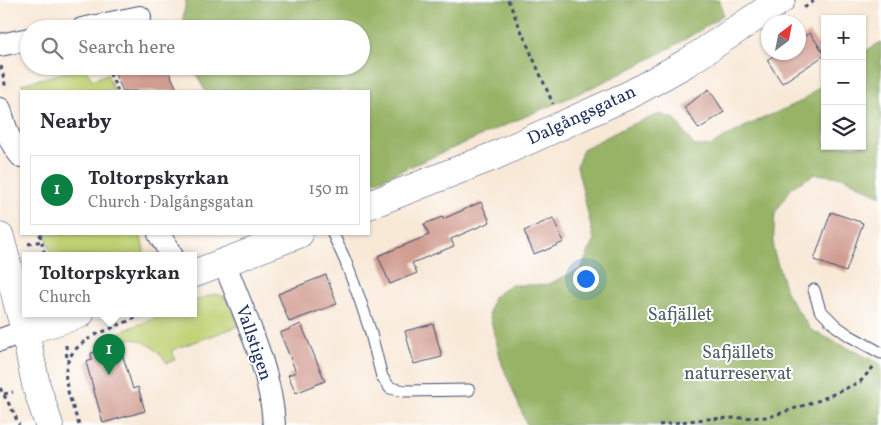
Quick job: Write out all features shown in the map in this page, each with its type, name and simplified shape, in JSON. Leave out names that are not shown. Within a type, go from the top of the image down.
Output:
[{"type":"street","name":"Dalgångsgatan","points":[[370,205],[494,156],[632,94],[688,62],[781,0]]},
{"type":"street","points":[[126,20],[140,17]]},
{"type":"street","points":[[0,45],[20,41]]},
{"type":"street","points":[[0,109],[12,144],[20,155]]},
{"type":"street","points":[[160,235],[170,252]]},
{"type":"street","points":[[197,272],[296,235]]},
{"type":"street","points":[[0,237],[12,336],[36,385],[49,425]]},
{"type":"street","name":"Vallstigen","points":[[224,262],[254,338],[268,384],[274,425]]},
{"type":"street","points":[[12,336],[71,317]]},
{"type":"lane","points":[[332,235],[360,300],[382,377],[390,388],[405,391],[469,390]]},
{"type":"lane","points":[[814,290],[820,310],[836,326],[881,353]]},
{"type":"path","points":[[508,0],[553,106]]},
{"type":"path","points":[[110,75],[118,90]]},
{"type":"path","points":[[40,235],[45,252]]},
{"type":"path","points":[[26,244],[42,240]]},
{"type":"path","points":[[79,425],[65,378],[66,365],[72,353],[81,344],[96,335],[138,317]]},
{"type":"path","points":[[659,425],[704,419],[769,417],[820,400],[860,382],[876,364]]},
{"type":"path","points":[[0,388],[14,411],[19,425]]},
{"type":"green space","points":[[186,0],[720,0],[723,15],[674,46],[597,85],[374,182],[370,182],[370,90],[204,90],[197,75],[370,75],[370,20],[183,20]]},
{"type":"green space","name":"Safjället","points":[[881,42],[881,196],[843,177],[815,174],[792,187],[775,213],[773,249],[787,294],[811,330],[881,364],[881,425],[527,425],[502,364],[489,313],[493,297],[510,285],[546,285],[581,269],[594,240],[577,166],[583,149],[628,126],[660,114],[675,119],[694,146],[710,146],[746,126],[802,101],[821,85],[821,150],[866,150],[866,51]]},
{"type":"green space","points":[[55,75],[89,75],[92,80],[107,75],[114,90],[24,90],[22,84]]},
{"type":"green space","points":[[46,235],[140,235],[144,250],[144,252],[51,252]]},
{"type":"green space","points":[[213,294],[226,298],[239,326],[172,350],[175,360],[167,363],[153,348],[139,340],[109,341],[110,336],[158,317],[197,317],[197,300]]},
{"type":"building","points":[[810,33],[821,49],[821,58],[782,83],[767,60],[806,60],[806,35]]},
{"type":"building","points":[[115,75],[170,75],[178,90],[123,90]]},
{"type":"building","points":[[709,89],[724,112],[699,129],[684,107]]},
{"type":"building","points":[[481,202],[490,222],[451,239],[454,246],[412,263],[417,273],[390,284],[378,256],[429,235],[424,224],[442,217],[443,219]]},
{"type":"building","points":[[831,212],[863,223],[846,272],[814,260]]},
{"type":"building","points":[[553,218],[564,242],[534,254],[524,231]]},
{"type":"building","points":[[326,275],[337,304],[289,322],[278,294]]},
{"type":"building","points":[[301,324],[325,381],[296,393],[288,375],[296,372],[280,333]]},
{"type":"building","points":[[433,324],[442,357],[414,364],[405,331]]},
{"type":"building","points":[[108,348],[110,356],[122,353],[133,389],[138,387],[145,411],[103,423],[86,362],[92,360],[91,353]]},
{"type":"place","name":"Toltorpskyrkan","points":[[109,375]]},
{"type":"park label","name":"Safjällets naturreservat","points":[[738,363]]}]
